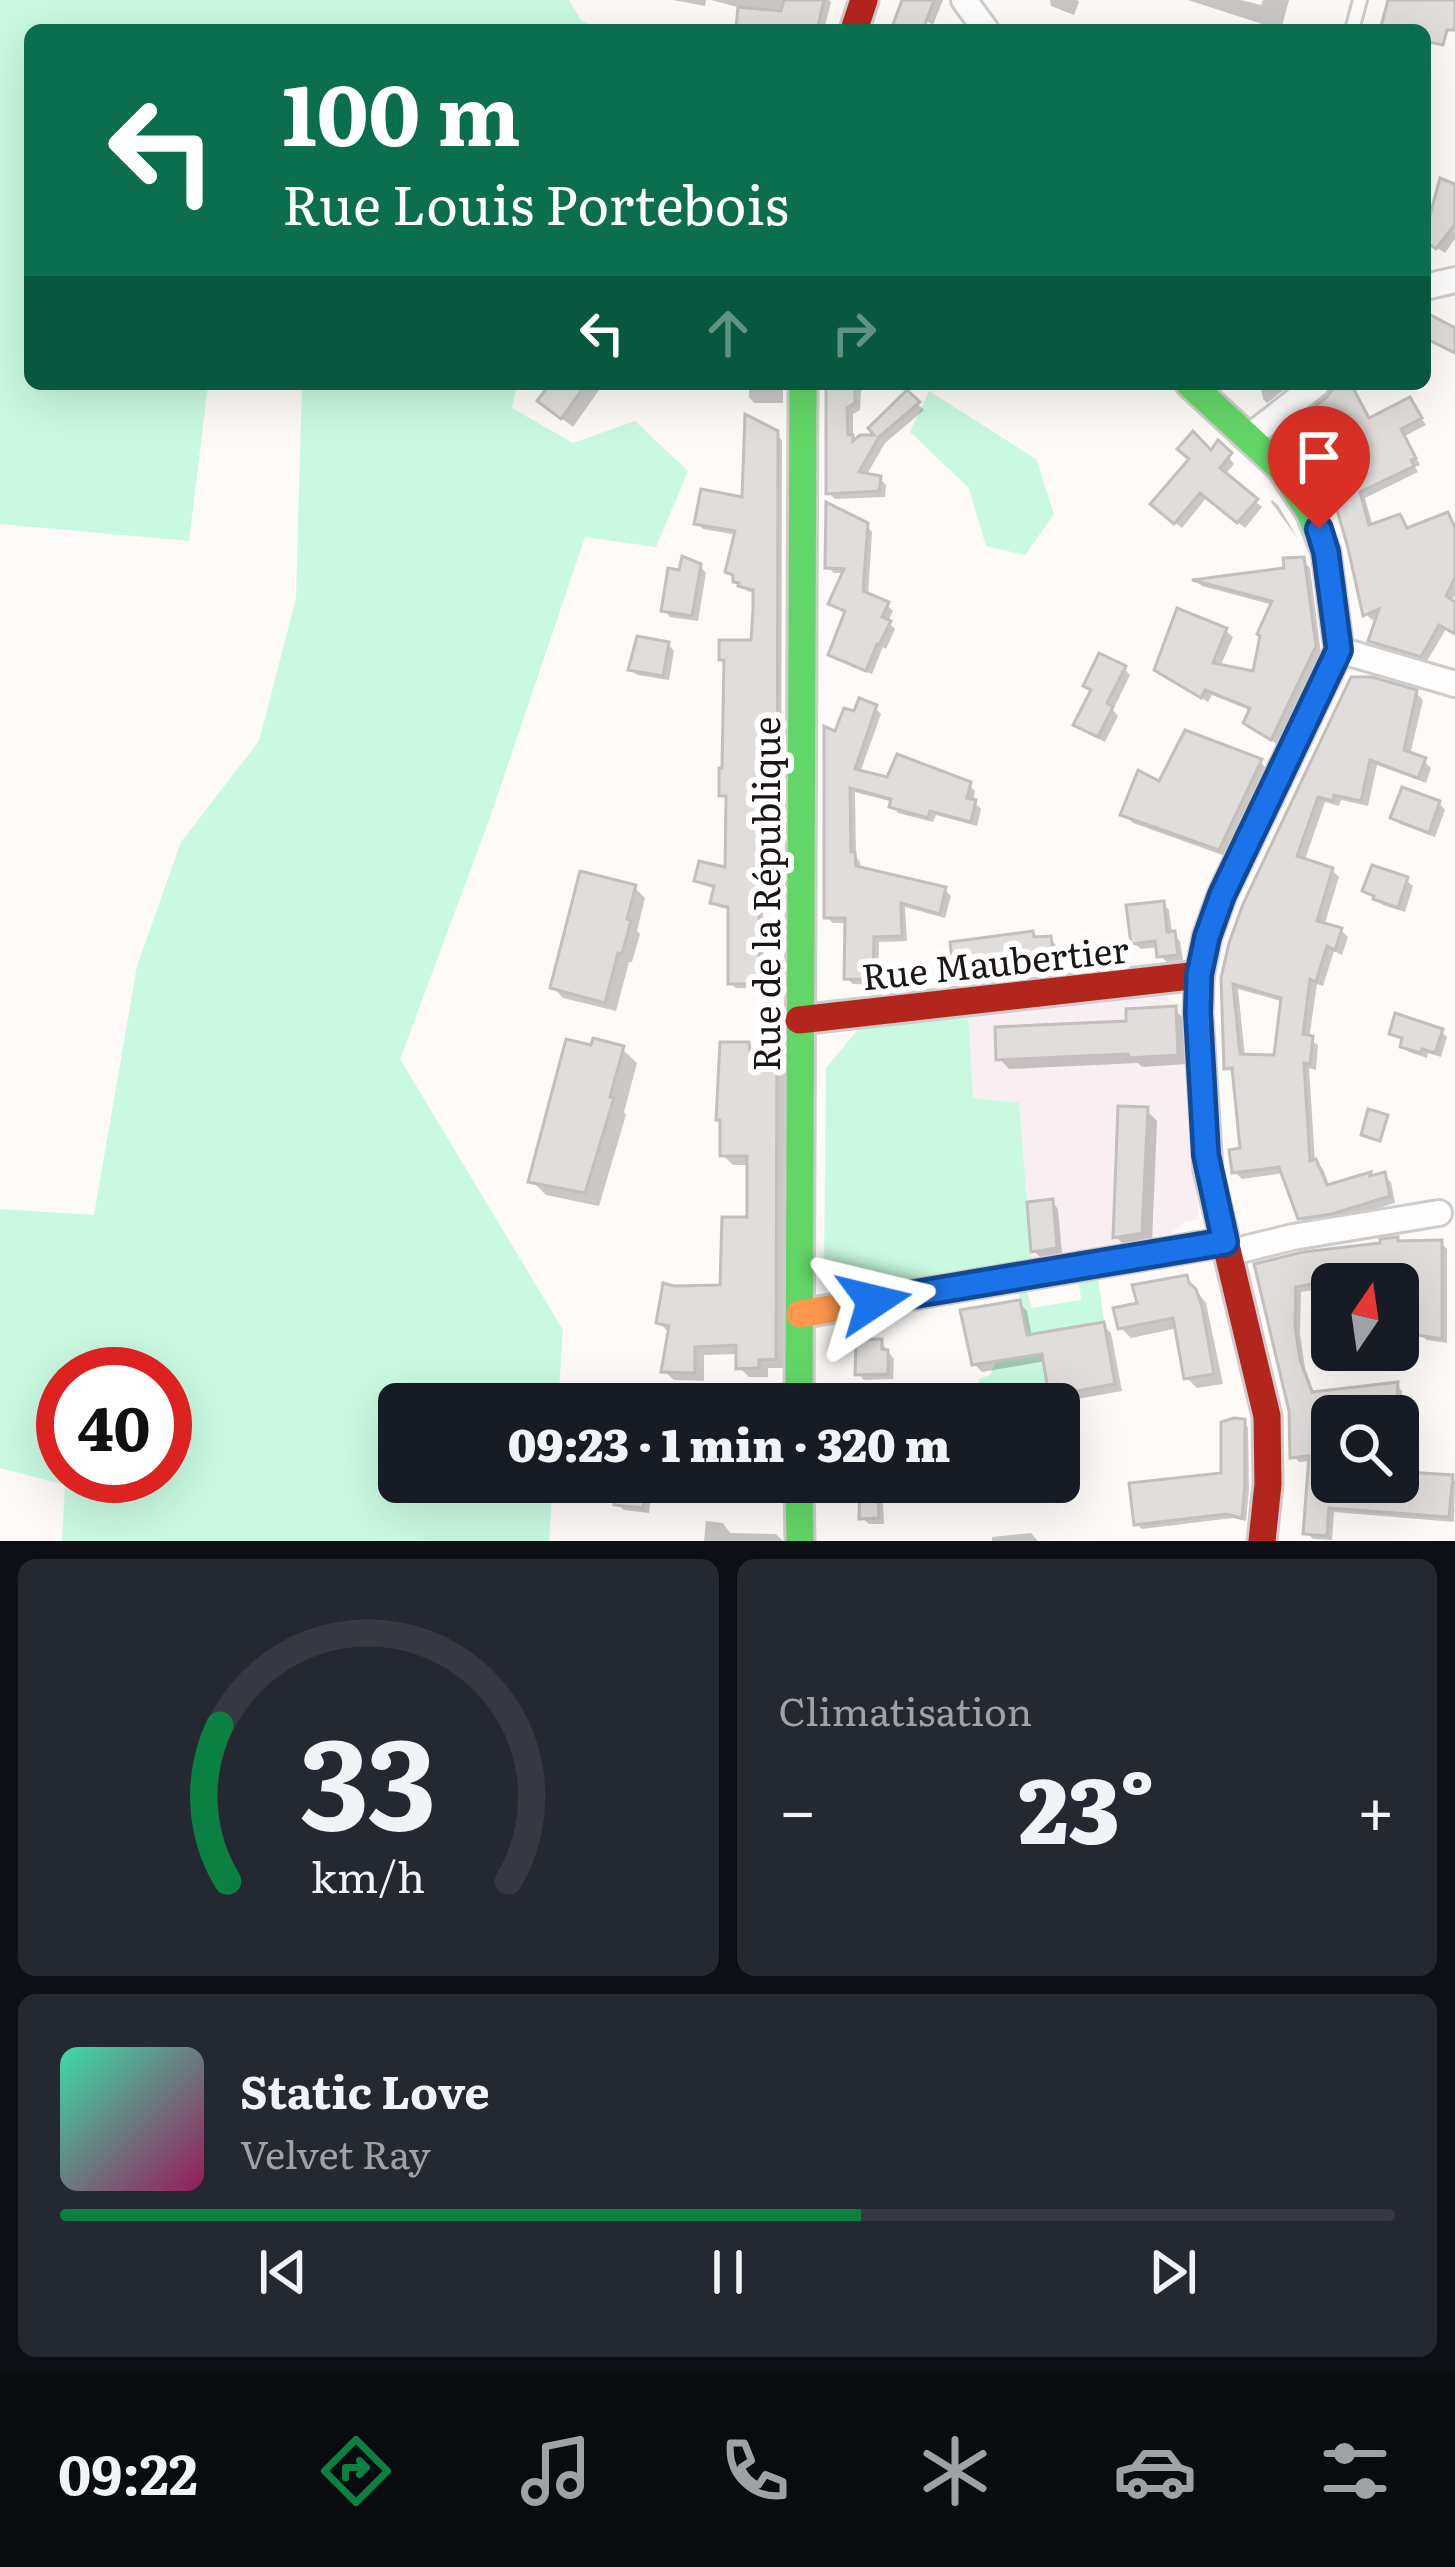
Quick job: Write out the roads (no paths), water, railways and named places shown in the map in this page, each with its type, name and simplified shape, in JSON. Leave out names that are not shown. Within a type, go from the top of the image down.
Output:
[{"type":"street","name":"Rue de la République","points":[[799,1383],[802,390]]},
{"type":"street","points":[[1196,390],[1288,477],[1319,529],[1339,650],[1222,895],[1199,975],[1206,1155],[1267,1416],[1268,1484],[1262,1541]]},
{"type":"street","points":[[1248,438],[1309,390]]},
{"type":"street","points":[[1339,650],[1455,684]]},
{"type":"street","name":"Rue Maubertier","points":[[799,1020],[1199,975]]},
{"type":"street","points":[[800,1314],[1439,1213]]},
{"type":"street","points":[[800,1503],[800,1541]]}]
